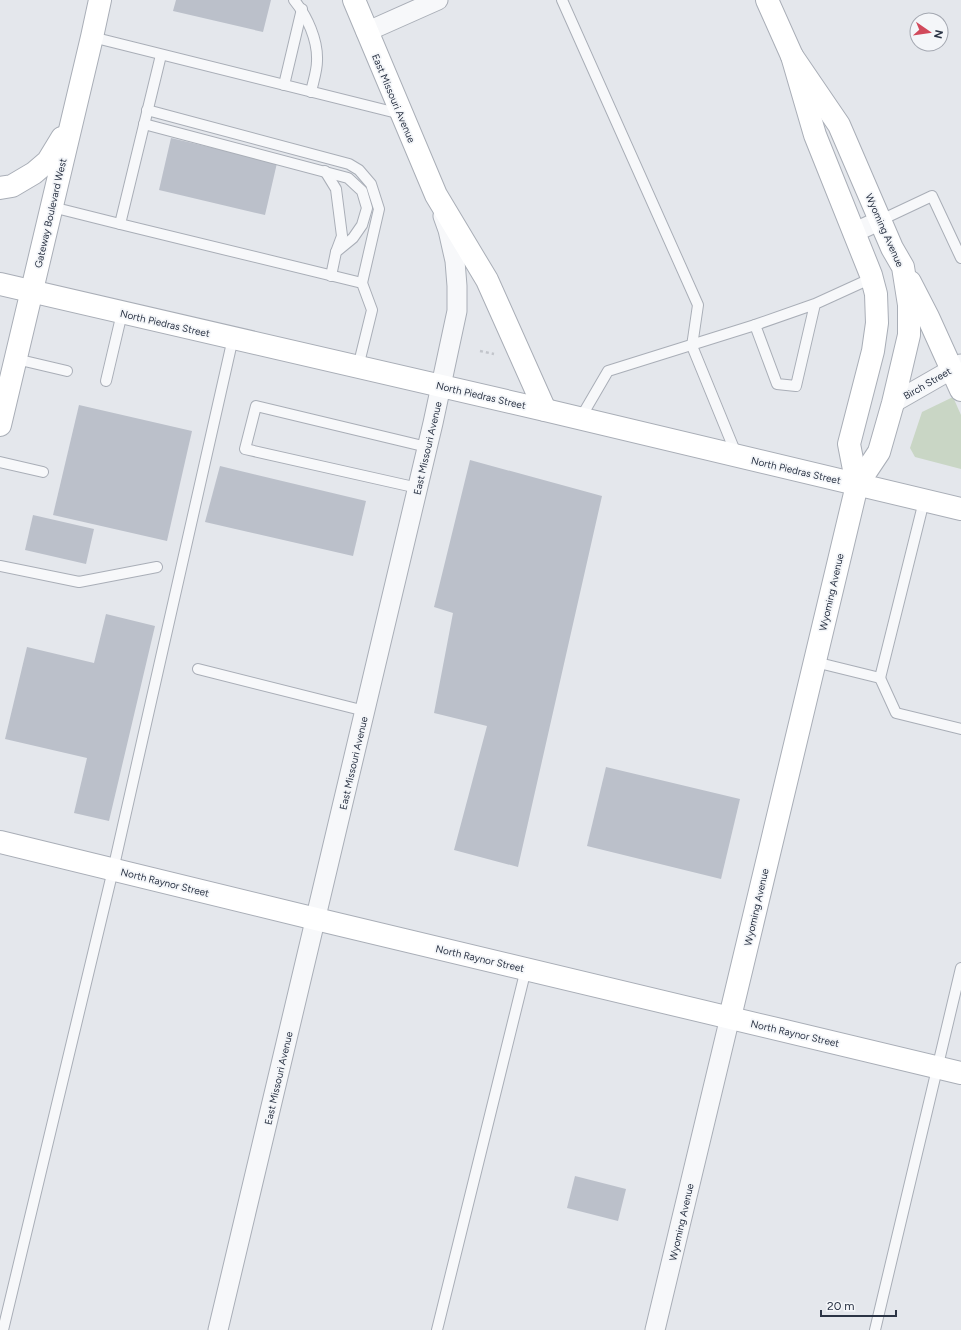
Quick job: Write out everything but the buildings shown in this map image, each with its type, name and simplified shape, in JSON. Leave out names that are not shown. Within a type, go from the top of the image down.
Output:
[{"type":"main road","name":"Gateway Boulevard West","points":[[0,425],[100,0]]},
{"type":"main road","name":"East Missouri Avenue","points":[[354,0],[366,32],[436,195],[487,280],[545,410]]},
{"type":"main road","name":"Wyoming Avenue","points":[[767,0],[792,56],[814,135],[872,278],[876,294],[873,351],[849,444],[857,485]]},
{"type":"main road","name":"Wyoming Avenue","points":[[730,1018],[857,485],[880,452],[909,335],[909,305],[903,267],[892,248],[839,125],[792,56]]},
{"type":"main road","points":[[0,188],[12,186],[34,173],[48,161],[71,124]]},
{"type":"main road","points":[[903,267],[928,317],[956,366],[961,390]]},
{"type":"main road","name":"North Piedras Street","points":[[0,284],[545,410],[961,509]]},
{"type":"main road","name":"North Raynor Street","points":[[0,842],[316,919],[961,1072]]},
{"type":"street","points":[[366,32],[438,0]]},
{"type":"street","name":"East Missouri Avenue","points":[[218,1330],[442,386],[457,311],[455,261],[448,230],[436,195]]},
{"type":"street","points":[[853,233],[880,220]]},
{"type":"street","name":"Birch Street","points":[[893,403],[956,366]]},
{"type":"street","name":"Wyoming Avenue","points":[[655,1330],[730,1018]]},
{"type":"lane","points":[[294,0],[302,9],[316,43],[317,62],[311,92]]},
{"type":"lane","points":[[562,0],[698,305],[692,346],[738,457]]},
{"type":"lane","points":[[284,85],[302,9]]},
{"type":"lane","points":[[92,37],[401,114]]},
{"type":"lane","points":[[120,224],[161,55]]},
{"type":"lane","points":[[147,110],[349,164],[359,170],[371,184],[379,209],[362,283],[372,310],[358,367]]},
{"type":"lane","points":[[144,124],[348,178],[362,191],[367,208],[362,225],[352,238],[336,252]]},
{"type":"lane","points":[[325,171],[336,189],[342,236],[336,252],[331,276]]},
{"type":"lane","points":[[880,220],[932,196],[961,258]]},
{"type":"lane","points":[[52,207],[362,283]]},
{"type":"lane","points":[[580,419],[608,371],[692,346],[815,304],[872,278]]},
{"type":"lane","points":[[755,325],[777,384],[796,386],[815,304]]},
{"type":"lane","points":[[106,381],[122,313]]},
{"type":"lane","points":[[3,1330],[113,870],[233,338]]},
{"type":"lane","points":[[16,359],[67,371]]},
{"type":"lane","points":[[418,488],[245,449],[256,406],[427,447]]},
{"type":"lane","points":[[0,462],[43,472]]},
{"type":"lane","points":[[924,501],[880,678],[896,713],[961,729]]},
{"type":"lane","points":[[0,566],[79,582],[157,567]]},
{"type":"lane","points":[[815,662],[880,678]]},
{"type":"lane","points":[[198,669],[365,711]]},
{"type":"lane","points":[[875,1330],[961,968]]},
{"type":"lane","points":[[437,1330],[526,969]]},
{"type":"green space","points":[[953,397],[961,415],[961,469],[915,457],[910,448],[922,412]]}]
